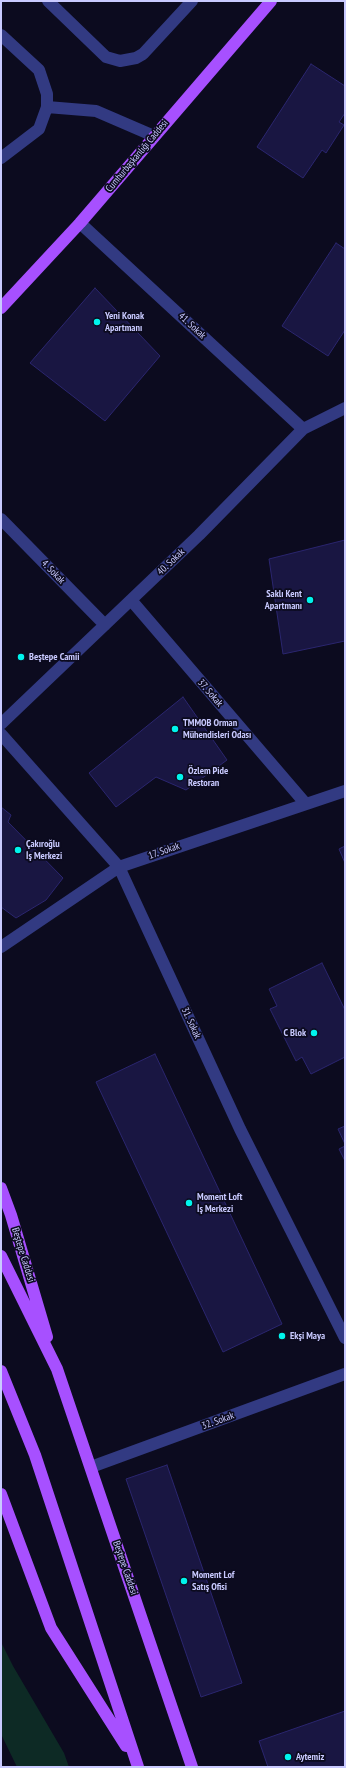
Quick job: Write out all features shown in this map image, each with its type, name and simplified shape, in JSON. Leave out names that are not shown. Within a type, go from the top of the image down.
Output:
[{"type":"main road","name":"Cumhurbaşkanlığı Caddesi","points":[[1,308],[80,224],[271,1]]},
{"type":"main road","name":"Beştepe Caddesi","points":[[1,1188],[11,1215],[57,1369],[192,1767]]},
{"type":"main road","name":"Beştepe Caddesi","points":[[1,1256],[57,1369]]},
{"type":"main road","points":[[1,1371],[35,1455],[137,1765]]},
{"type":"main road","points":[[1,1494],[52,1628],[137,1765]]},
{"type":"street","points":[[48,1],[106,57],[120,61],[136,58],[143,54],[192,1]]},
{"type":"street","points":[[1,34],[39,70],[47,94],[47,106],[39,129],[1,158]]},
{"type":"street","points":[[47,106],[96,111],[154,136]]},
{"type":"street","name":"41. Sokak","points":[[80,224],[303,429]]},
{"type":"street","name":"40. Sokak","points":[[1,724],[199,535],[303,429],[345,408]]},
{"type":"street","name":"4. Sokak","points":[[1,519],[105,625]]},
{"type":"street","name":"37. Sokak","points":[[131,600],[305,803]]},
{"type":"street","name":"31. Sokak","points":[[1,734],[119,867],[240,1129],[345,1338]]},
{"type":"street","name":"17. Sokak","points":[[1,947],[119,867],[305,803],[345,791]]},
{"type":"street","name":"32. Sokak","points":[[91,1467],[345,1374]]},
{"type":"green space","points":[[1,1642],[13,1666],[64,1753],[69,1767],[17,1767],[1,1734]]},
{"type":"building","points":[[311,64],[345,86],[345,113],[339,122],[344,125],[326,153],[322,150],[303,178],[257,147]]},
{"type":"building","points":[[336,243],[345,249],[345,330],[328,356],[282,326]]},
{"type":"building","name":"Yeni Konak Apartmanı","points":[[95,288],[160,356],[105,421],[30,363]]},
{"type":"building","name":"Saklı Kent Apartmanı","points":[[345,540],[345,641],[283,654],[269,559]]},
{"type":"building","name":"TMMOB Orman Mühendisleri Odası","points":[[183,697],[227,760],[186,790],[156,777],[116,807],[89,773]]},
{"type":"building","name":"Çakıroğlu İş Merkezi","points":[[1,807],[11,815],[8,822],[63,878],[46,900],[16,918],[1,907]]},
{"type":"building","points":[[345,846],[345,863],[339,849]]},
{"type":"building","name":"C Blok","points":[[322,963],[345,1010],[345,1057],[311,1074],[302,1057],[296,1061],[270,1009],[277,1006],[269,989]]},
{"type":"building","name":"Moment Loft İş Merkezi","points":[[155,1054],[282,1324],[223,1352],[96,1082]]},
{"type":"building","points":[[345,1126],[345,1144],[338,1129]]},
{"type":"building","points":[[345,1146],[345,1161],[339,1149]]},
{"type":"building","name":"Moment Lof Satış Ofisi","points":[[167,1465],[242,1683],[201,1697],[126,1479]]},
{"type":"building","points":[[345,1711],[345,1767],[268,1767],[259,1741]]},
{"type":"place","name":"Yeni Konak Apartmanı","points":[[97,322]]},
{"type":"place","name":"Saklı Kent Apartmanı","points":[[310,600]]},
{"type":"place","name":"Beştepe Camii","points":[[21,657]]},
{"type":"place","name":"TMMOB Orman Mühendisleri Odası","points":[[175,729]]},
{"type":"place","name":"Özlem Pide Restoran","points":[[180,777]]},
{"type":"place","name":"Çakıroğlu İş Merkezi","points":[[18,850]]},
{"type":"place","name":"C Blok","points":[[314,1033]]},
{"type":"place","name":"Moment Loft İş Merkezi","points":[[189,1203]]},
{"type":"place","name":"Ekşi Maya","points":[[282,1336]]},
{"type":"place","name":"Moment Lof Satış Ofisi","points":[[184,1581]]},
{"type":"place","name":"Aytemiz","points":[[288,1757]]}]
